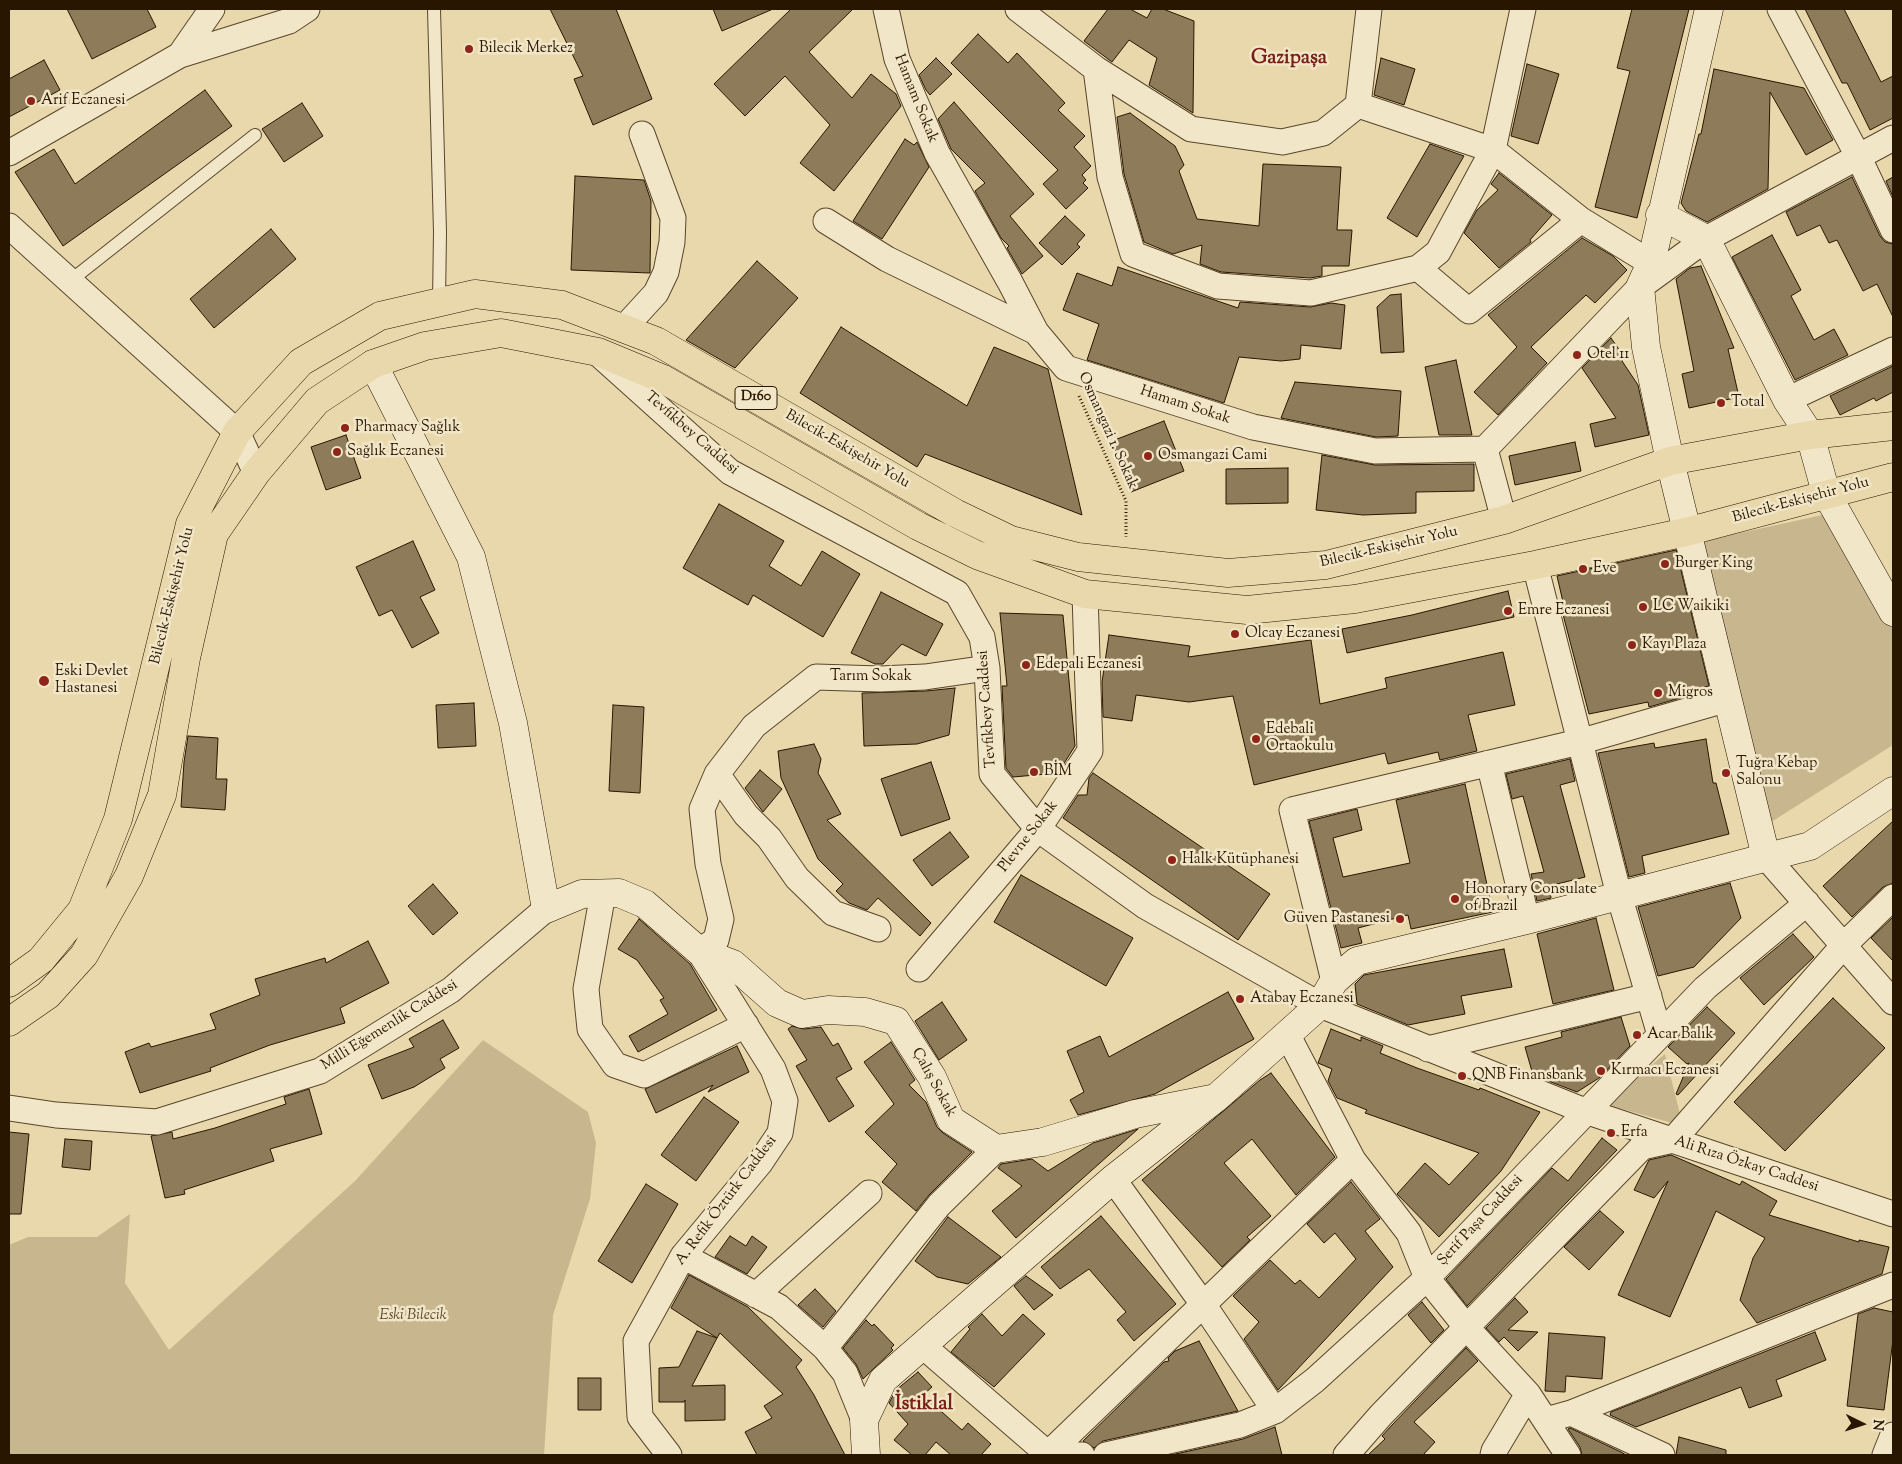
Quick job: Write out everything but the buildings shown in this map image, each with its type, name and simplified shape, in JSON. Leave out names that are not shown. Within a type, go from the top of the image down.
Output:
[{"type":"main road","name":"Bilecik-Eskişehir Yolu","points":[[9,983],[41,960],[82,910],[118,819],[190,524],[237,432],[301,362],[380,316],[475,294],[562,305],[656,341],[955,513],[1011,540],[1078,557],[1228,573],[1326,565],[1504,520],[1670,461],[1810,435],[1893,426]]},
{"type":"main road","points":[[373,364],[439,302]]},
{"type":"main road","name":"Bilecik-Eskişehir Yolu","points":[[9,1022],[48,995],[84,955],[130,876],[162,796],[186,658],[214,534],[256,473],[317,401],[373,364],[425,346],[501,333],[598,352],[663,379],[918,526],[977,554],[1085,594],[1248,610],[1355,599],[1535,565],[1686,532],[1826,493],[1893,477]]},
{"type":"street","points":[[180,55],[212,9]]},
{"type":"street","points":[[9,153],[180,55],[289,21],[307,9]]},
{"type":"street","name":"Hamam Sokak","points":[[886,9],[897,59],[938,153],[1036,332],[1066,368],[1254,428],[1375,451],[1485,449]]},
{"type":"street","points":[[1018,9],[1096,69],[1191,129],[1282,142],[1323,133],[1358,105],[1368,9]]},
{"type":"street","points":[[1096,69],[1110,177],[1133,254],[1218,286],[1311,293],[1418,268],[1438,252],[1493,150],[1523,9]]},
{"type":"street","points":[[1709,9],[1646,275],[1646,347],[1686,532],[1766,858],[1808,903],[1893,1002]]},
{"type":"street","points":[[1780,9],[1859,158],[1893,230]]},
{"type":"street","points":[[1358,105],[1493,150],[1646,275]]},
{"type":"street","points":[[623,328],[656,292],[666,272],[672,242],[673,218],[642,134]]},
{"type":"street","points":[[1504,520],[1485,449],[1646,275],[1706,239],[1893,138]]},
{"type":"street","points":[[1660,215],[1706,239],[1787,400],[1810,435],[1826,493],[1893,612]]},
{"type":"street","points":[[1418,268],[1469,311],[1581,220]]},
{"type":"street","points":[[826,221],[887,259],[1036,332]]},
{"type":"street","points":[[9,226],[237,432],[256,473]]},
{"type":"street","points":[[1787,400],[1893,350]]},
{"type":"street","name":"Tevfikbey Caddesi","points":[[598,352],[730,472],[957,593],[982,637],[987,668],[992,774],[1038,830],[1145,906],[1320,1005]]},
{"type":"street","points":[[373,364],[471,557],[513,723],[546,909]]},
{"type":"street","points":[[1535,565],[1619,895],[1660,1035]]},
{"type":"street","name":"Plevne Sokak","points":[[919,969],[1038,830],[1090,751],[1085,594]]},
{"type":"street","name":"Tarım Sokak","points":[[699,951],[716,940],[721,919],[708,864],[702,809],[717,774],[754,726],[816,677],[880,680],[987,668]]},
{"type":"street","points":[[1334,981],[1292,810],[1579,742],[1728,699]]},
{"type":"street","points":[[1489,764],[1527,920]]},
{"type":"street","points":[[717,774],[746,815],[768,838],[797,878],[833,913],[878,929]]},
{"type":"street","points":[[864,1420],[883,1380],[1112,1179],[1216,1098],[1320,1005],[1334,981],[1357,961],[1527,920],[1810,846],[1893,791]]},
{"type":"street","name":"Milli Eğemenlik Caddesi","points":[[9,1108],[56,1114],[157,1122],[320,1072],[451,990],[546,909],[582,894],[619,892],[645,904],[699,951]]},
{"type":"street","points":[[604,893],[586,989],[590,1029],[615,1065],[644,1075],[746,1025]]},
{"type":"street","points":[[1346,1455],[1380,1415],[1642,1147],[1673,1140],[1844,945],[1893,897]]},
{"type":"street","name":"Şerif Paşa Caddesi","points":[[1106,1455],[1240,1425],[1275,1411],[1315,1380],[1427,1278],[1585,1111],[1705,988],[1808,903]]},
{"type":"street","name":"A. Refik Öztürk Caddesi","points":[[669,1455],[640,1417],[636,1341],[683,1256],[760,1163],[780,1132],[785,1101],[773,1069],[699,951]]},
{"type":"street","name":"Çalış Sokak","points":[[699,951],[733,964],[777,1003],[802,1014],[828,1010],[865,1012],[896,1021],[932,1076],[951,1120],[996,1148]]},
{"type":"street","points":[[1428,1049],[1649,996]]},
{"type":"street","name":"Ali Rıza Özkay Caddesi","points":[[1320,1005],[1585,1111],[1893,1214]]},
{"type":"street","points":[[1287,1034],[1354,1160],[1409,1233],[1427,1278],[1467,1328],[1528,1394],[1568,1455]]},
{"type":"street","points":[[825,1348],[939,1205],[996,1148],[1043,1142],[1135,1114],[1216,1098]]},
{"type":"street","points":[[1048,1455],[1354,1160]]},
{"type":"street","points":[[1112,1179],[1203,1304],[1275,1411]]},
{"type":"street","points":[[756,1295],[870,1193]]},
{"type":"street","points":[[683,1256],[779,1307],[825,1348],[845,1373],[864,1420],[866,1455]]},
{"type":"street","points":[[1546,1420],[1571,1413],[1893,1285]]},
{"type":"street","points":[[923,1346],[1048,1455],[1082,1455]]},
{"type":"street","points":[[1492,1454],[1528,1394]]},
{"type":"street","points":[[1571,1413],[1662,1455]]},
{"type":"street","points":[[1885,1455],[1893,1435]]},
{"type":"lane","points":[[434,9],[440,232],[439,302]]},
{"type":"lane","points":[[70,281],[255,135]]},
{"type":"path","name":"Osmangazi 1. Sokak","points":[[1066,368],[1126,501],[1126,562]]},
{"type":"green space","points":[[1827,514],[1893,629],[1893,745],[1768,824],[1694,543]]},
{"type":"green space","name":"Eski Bilecik","points":[[483,1040],[588,1112],[596,1143],[590,1199],[553,1315],[544,1455],[9,1455],[9,1245],[28,1237],[97,1237],[130,1214],[125,1283],[169,1350],[355,1181]]},
{"type":"green space","points":[[1665,1054],[1683,1126],[1604,1104]]},
{"type":"place","name":"Bilecik Merkez","points":[[469,49]]},
{"type":"place","name":"Arif Eczanesi","points":[[31,101]]},
{"type":"place","name":"Otel 11","points":[[1577,355]]},
{"type":"place","name":"Total","points":[[1721,403]]},
{"type":"place","name":"Pharmacy Sağlık","points":[[345,428]]},
{"type":"place","name":"Sağlık Eczanesi","points":[[337,452]]},
{"type":"place","name":"Osmangazi Cami","points":[[1148,456]]},
{"type":"place","name":"Burger King","points":[[1665,564]]},
{"type":"place","name":"Eve","points":[[1583,569]]},
{"type":"place","name":"LC Waikiki","points":[[1643,607]]},
{"type":"place","name":"Emre Eczanesi","points":[[1508,611]]},
{"type":"place","name":"Olcay Eczanesi","points":[[1235,634]]},
{"type":"place","name":"Kayı Plaza","points":[[1632,645]]},
{"type":"place","name":"Edepali Eczanesi","points":[[1026,665]]},
{"type":"place","name":"Eski Devlet Hastanesi","points":[[44,681]]},
{"type":"place","name":"Migros","points":[[1658,693]]},
{"type":"place","name":"Edebali Ortaokulu","points":[[1256,739]]},
{"type":"place","name":"BİM","points":[[1034,772]]},
{"type":"place","name":"Tuğra Kebap Salonu","points":[[1726,773]]},
{"type":"place","name":"Halk Kütüphanesi","points":[[1172,860]]},
{"type":"place","name":"Honorary Consulate of Brazil","points":[[1455,899]]},
{"type":"place","name":"Güven Pastanesi","points":[[1400,919]]},
{"type":"place","name":"Atabay Eczanesi","points":[[1240,999]]},
{"type":"place","name":"Acar Balık","points":[[1637,1035]]},
{"type":"place","name":"Kırmacı Eczanesi","points":[[1601,1071]]},
{"type":"place","name":"QNB Finansbank","points":[[1462,1076]]},
{"type":"place","name":"Erfa","points":[[1611,1133]]},
{"type":"district","name":"Gazipaşa","points":[[1289,60]]},
{"type":"district","name":"İstiklal","points":[[924,1406]]}]
